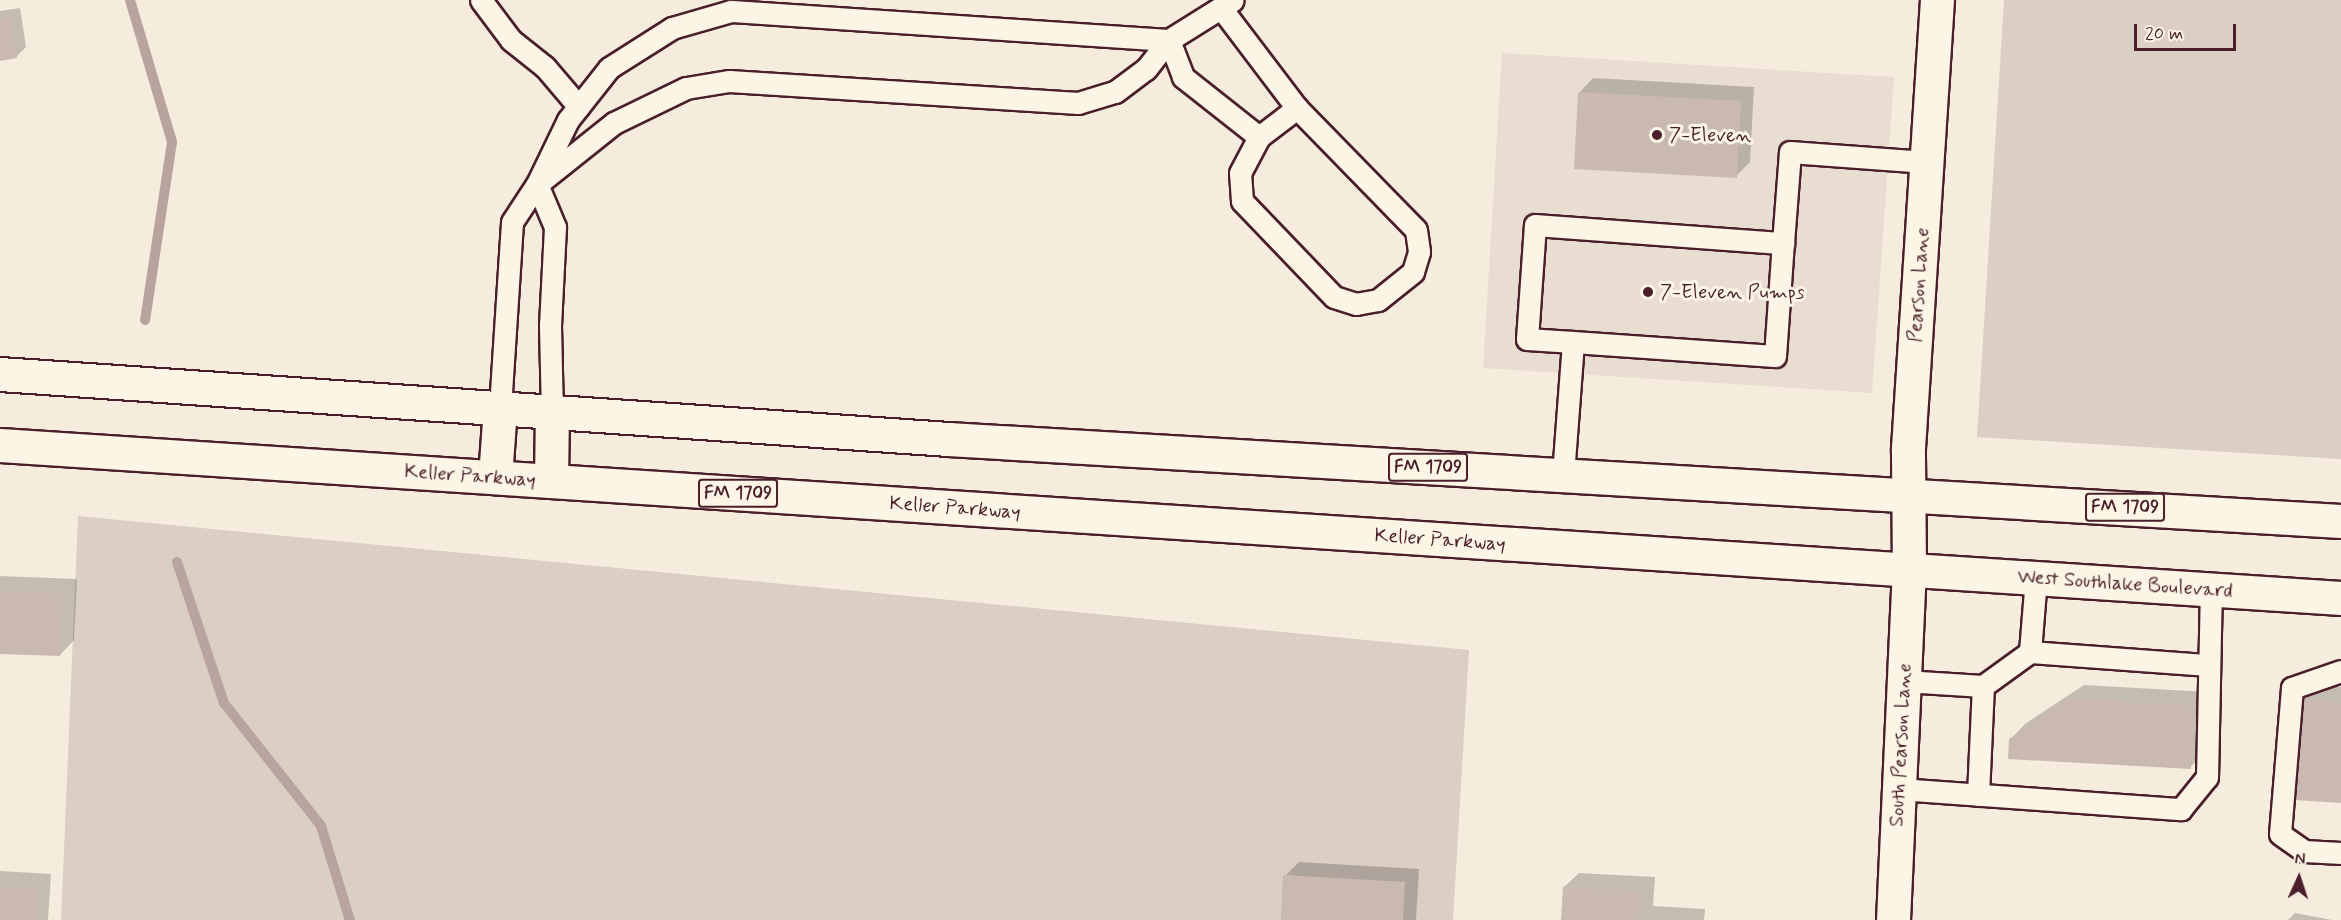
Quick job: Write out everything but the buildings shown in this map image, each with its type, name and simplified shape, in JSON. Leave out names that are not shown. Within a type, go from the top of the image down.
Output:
[{"type":"main road","name":"Pearson Lane","points":[[1909,570],[1908,495],[1926,162],[1930,1]]},
{"type":"main road","name":"FM 1709","points":[[0,374],[552,412],[2341,521]]},
{"type":"main road","points":[[495,477],[500,408]]},
{"type":"main road","points":[[551,481],[552,412]]},
{"type":"main road","name":"Keller Parkway","points":[[0,445],[1909,570]]},
{"type":"main road","name":"West Southlake Boulevard","points":[[1909,570],[2341,598]]},
{"type":"main road","name":"South Pearson Lane","points":[[1893,920],[1909,570]]},
{"type":"lane","points":[[481,0],[511,40],[545,67],[579,107]]},
{"type":"lane","points":[[537,184],[614,123],[686,88],[729,81],[1078,102],[1115,92],[1146,69],[1169,40],[1227,4],[1297,108],[1416,230],[1419,252],[1413,272],[1378,300],[1356,304],[1334,297],[1242,201],[1240,173],[1259,137],[1297,108]]},
{"type":"lane","points":[[500,408],[512,222],[537,184],[579,107],[609,68],[672,28],[731,11],[1169,40]]},
{"type":"lane","points":[[1169,40],[1183,77],[1259,137]]},
{"type":"lane","points":[[1783,243],[1535,225],[1527,339],[1775,356],[1790,152],[1926,162]]},
{"type":"lane","points":[[537,184],[555,227],[550,326],[552,412]]},
{"type":"lane","points":[[1563,475],[1573,342]]},
{"type":"lane","points":[[2030,652],[2036,578]]},
{"type":"lane","points":[[1899,789],[2181,809],[2207,777],[2211,590]]},
{"type":"lane","points":[[1904,681],[1983,686],[2030,652],[2209,665]]},
{"type":"lane","points":[[2341,670],[2292,688],[2280,834],[2304,851],[2341,853]]},
{"type":"lane","points":[[1978,795],[1983,686]]},
{"type":"shaded area","points":[[2004,0],[2341,0],[2341,459],[1977,437]]},
{"type":"shaded area","points":[[1502,53],[1894,77],[1872,393],[1483,368]]},
{"type":"shaded area","points":[[78,516],[1469,650],[1453,920],[61,920]]},
{"type":"waterway","points":[[130,0],[172,142],[145,320]]},
{"type":"waterway","points":[[177,562],[224,703],[321,826],[350,920]]},
{"type":"place","name":"7-Eleven","points":[[1657,135]]},
{"type":"place","name":"7-Eleven Pumps","points":[[1648,292]]}]
